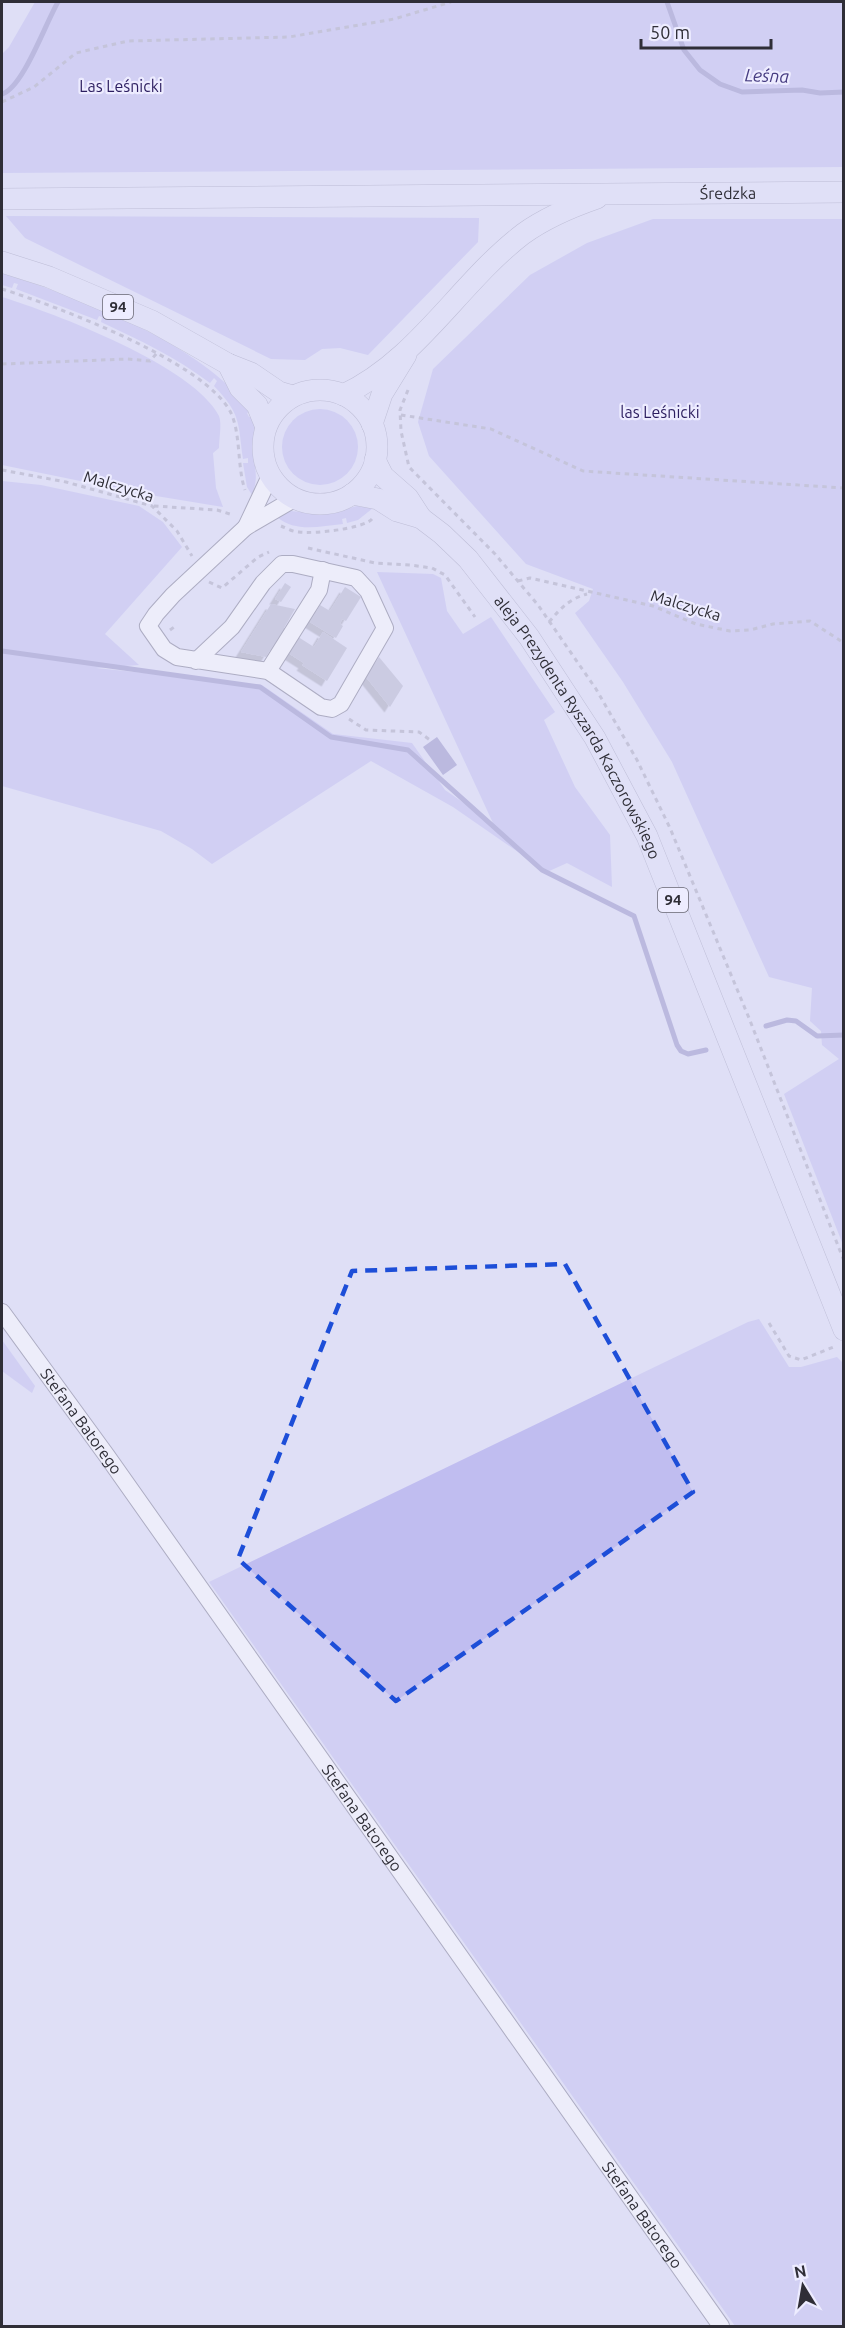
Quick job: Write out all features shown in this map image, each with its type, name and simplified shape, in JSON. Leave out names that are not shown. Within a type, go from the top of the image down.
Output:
[{"type":"main road","name":"Średzka","points":[[2,199],[843,192]]},
{"type":"main road","points":[[343,395],[368,381],[411,347],[525,233],[578,205],[612,194]]},
{"type":"main road","name":"94","points":[[2,262],[49,277],[152,321],[228,364],[251,373],[279,392],[293,396]]},
{"type":"main road","points":[[372,424],[382,394],[411,347]]},
{"type":"main road","points":[[228,364],[240,388],[257,405],[266,427]]},
{"type":"main road","points":[[318,390],[343,395],[365,412],[372,424],[377,442],[375,460],[367,479],[352,494],[335,502],[314,504],[294,499],[280,489],[270,476],[264,460],[262,444],[266,427],[277,409],[293,396],[318,390]]},
{"type":"main road","name":"aleja Prezydenta Ryszarda Kaczorowskiego","points":[[375,460],[383,476],[408,498],[421,518],[468,559],[529,637],[595,738],[621,785],[647,836],[843,1330]]},
{"type":"main road","name":"aleja Prezydenta Ryszarda Kaczorowskiego","points":[[352,494],[378,499],[398,511],[421,518]]},
{"type":"lane","points":[[196,661],[232,627],[263,583],[282,564],[293,564],[356,578],[368,591],[385,628],[341,704],[332,709],[321,706],[268,671],[196,661],[177,657],[169,653],[148,626],[173,595],[200,570],[240,521],[270,476]]},
{"type":"lane","points":[[240,521],[294,499]]},
{"type":"lane","points":[[268,671],[319,590],[323,570]]},
{"type":"lane","name":"Stefana Batorego","points":[[2,1312],[107,1456],[721,2326]]},
{"type":"path","points":[[2,102],[34,87],[76,53],[128,41],[289,37],[394,19],[451,2]]},
{"type":"path","points":[[2,289],[93,323],[157,353],[201,381],[225,402],[233,416],[244,486],[248,497]]},
{"type":"path","points":[[2,364],[105,360],[150,361],[157,353]]},
{"type":"path","points":[[410,384],[400,415],[409,467],[471,529],[518,581],[596,689],[637,760],[670,828],[749,1018],[843,1261]]},
{"type":"path","points":[[400,415],[491,429],[583,471],[843,488]]},
{"type":"path","name":"Malczycka","points":[[2,470],[66,482],[152,506],[177,531],[200,570]]},
{"type":"path","points":[[152,506],[217,510],[240,521]]},
{"type":"path","points":[[281,526],[298,532],[352,527],[369,523]]},
{"type":"path","name":"Malczycka","points":[[518,581],[530,578],[653,606],[696,624],[730,631],[810,621],[843,643]]},
{"type":"path","points":[[549,622],[563,605],[575,597],[589,593]]},
{"type":"path","points":[[332,709],[366,730],[419,732],[430,740]]},
{"type":"path","points":[[769,1323],[789,1356],[801,1360],[843,1344]]},
{"type":"highlighted area","points":[[565,1264],[693,1492],[396,1701],[238,1559],[352,1271]]},
{"type":"green space","name":"Las Leśnicki","points":[[35,2],[843,2],[843,167],[2,173],[2,54],[9,47]]},
{"type":"green space","points":[[6,216],[479,219],[478,242],[368,355],[340,348],[322,349],[305,360],[271,359],[25,238]]},
{"type":"green space","name":"las Leśnicki","points":[[653,219],[843,219],[843,1245],[784,1094],[839,1059],[822,1045],[821,1031],[810,1021],[812,988],[769,977],[672,762],[623,682],[575,613],[589,601],[593,589],[526,564],[429,456],[418,422],[433,369],[530,275],[587,243]]},
{"type":"green space","points":[[2,273],[68,296],[138,326],[171,344],[229,386],[252,411],[247,413],[249,417],[254,416],[253,446],[256,476],[252,495],[247,487],[243,463],[248,463],[248,458],[243,459],[237,419],[229,404],[214,386],[217,381],[214,378],[210,383],[171,357],[101,322],[102,317],[99,316],[97,320],[16,289],[18,284],[14,283],[12,288],[2,285]]},
{"type":"green space","points":[[2,297],[87,328],[121,344],[182,379],[205,397],[220,419],[219,448],[213,453],[216,488],[223,507],[144,494],[2,465]]},
{"type":"green space","points":[[320,409],[335,412],[347,420],[355,432],[358,447],[355,462],[347,474],[335,482],[320,485],[305,482],[293,474],[285,462],[282,447],[285,432],[293,420],[305,412]]},
{"type":"green space","points":[[2,481],[41,485],[139,506],[163,522],[182,547],[105,634],[139,665],[96,668],[262,685],[333,734],[412,743],[445,790],[493,823],[377,572],[433,574],[441,578],[447,611],[463,634],[491,617],[555,712],[544,720],[575,787],[610,835],[612,887],[567,863],[547,872],[453,807],[371,761],[212,864],[161,831],[2,786]]},
{"type":"green space","points":[[357,506],[373,508],[358,520],[347,523],[346,518],[342,519],[343,524],[317,527],[292,525],[277,517],[290,511],[327,514]]},
{"type":"green space","points":[[759,1319],[789,1367],[801,1367],[837,1357],[843,1363],[843,2326],[735,2326],[209,1582],[748,1322]]},
{"type":"green space","points":[[2,1340],[35,1386],[32,1393],[2,1371]]},
{"type":"shaded area","points":[[437,737],[457,765],[443,775],[423,747]]},
{"type":"building","points":[[285,583],[291,587],[281,602],[275,599]]},
{"type":"building","points":[[345,587],[361,597],[346,621],[342,619],[340,624],[343,626],[336,638],[310,622],[320,605],[330,611]]},
{"type":"building","points":[[271,604],[295,609],[284,628],[314,647],[323,632],[347,648],[327,681],[274,644],[266,657],[241,652]]},
{"type":"building","points":[[379,657],[403,686],[390,707],[366,677]]},
{"type":"waterway","name":"Leśna","points":[[2,94],[10,89],[26,68],[58,2]]},
{"type":"waterway","name":"Leśna","points":[[667,2],[684,50],[700,70],[720,84],[742,92],[802,90],[820,93],[844,92]]},
{"type":"waterway","points":[[2,651],[260,687],[331,737],[408,750],[542,870],[634,916],[677,1045],[681,1051],[688,1054],[706,1050]]},
{"type":"waterway","points":[[766,1026],[787,1020],[796,1021],[817,1036],[844,1035]]}]
